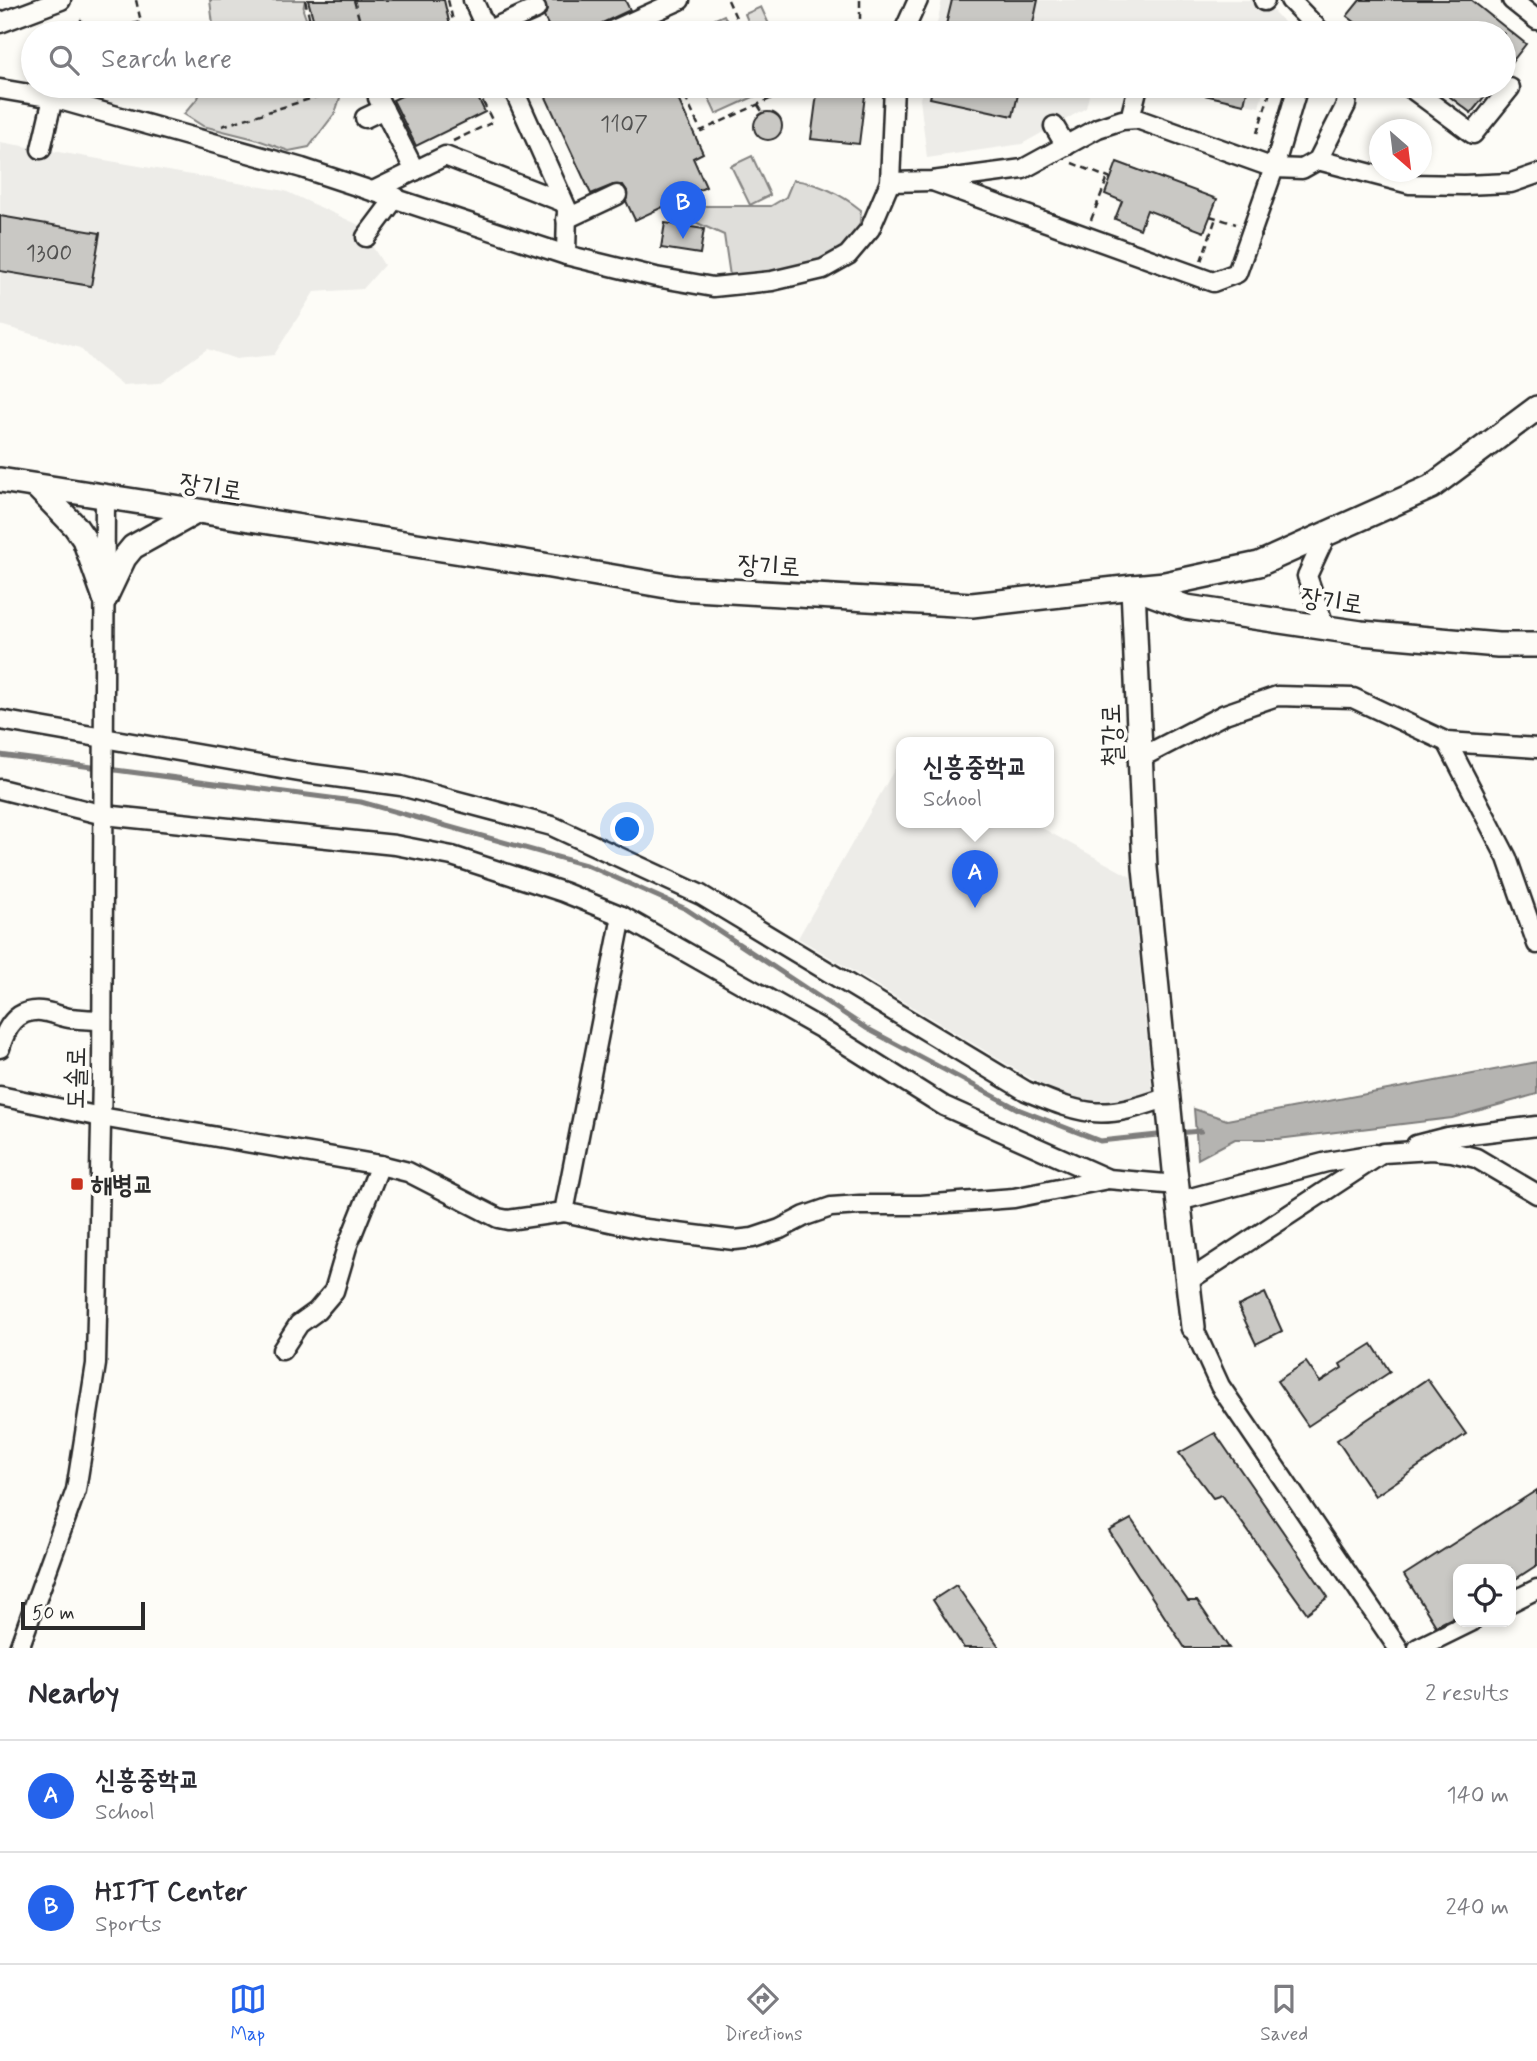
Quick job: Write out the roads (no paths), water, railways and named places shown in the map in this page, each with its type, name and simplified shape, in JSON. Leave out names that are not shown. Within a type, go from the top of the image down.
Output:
[{"type":"main road","points":[[1133,587],[1165,584],[1259,564],[1431,487],[1537,408]]},
{"type":"main road","name":"장기로","points":[[0,480],[678,588],[972,605],[1133,587],[1186,607],[1325,628],[1498,645],[1537,645]]},
{"type":"main road","points":[[36,486],[84,539],[105,598]]},
{"type":"main road","points":[[105,598],[124,558],[133,547],[195,512]]},
{"type":"main road","name":"철강로","points":[[1133,587],[1145,868],[1193,1327]]},
{"type":"street","points":[[473,0],[481,21]]},
{"type":"street","points":[[634,21],[680,0]]},
{"type":"street","points":[[908,21],[918,0]]},
{"type":"street","points":[[1290,0],[1308,21]]},
{"type":"street","points":[[1512,0],[1537,20]]},
{"type":"street","points":[[0,23],[53,3]]},
{"type":"street","points":[[511,21],[536,9]]},
{"type":"street","points":[[0,89],[21,93]]},
{"type":"street","points":[[41,149],[53,98],[375,190],[566,255],[656,277],[713,286],[772,281],[823,269],[848,256],[870,229],[890,182],[894,98]]},
{"type":"street","points":[[517,98],[565,210],[566,255]]},
{"type":"street","points":[[1130,120],[1135,98]]},
{"type":"street","points":[[932,181],[1213,282],[1237,273],[1274,168],[1294,98]]},
{"type":"street","points":[[890,182],[932,181],[1023,169],[1098,128],[1122,120],[1137,119],[1274,168],[1302,169],[1318,160],[1346,105],[1347,98]]},
{"type":"street","points":[[1424,98],[1473,134],[1502,98]]},
{"type":"street","points":[[365,118],[381,104],[415,171]]},
{"type":"street","points":[[1054,126],[1066,146]]},
{"type":"street","points":[[375,190],[445,156],[565,210],[617,195]]},
{"type":"street","points":[[1318,160],[1410,184],[1511,183],[1537,174]]},
{"type":"street","points":[[366,237],[396,197]]},
{"type":"street","name":"도솔로","points":[[19,1648],[76,1490],[94,1376],[101,1117],[105,498]]},
{"type":"street","points":[[1325,628],[1307,576],[1327,533]]},
{"type":"street","points":[[1140,758],[1225,714],[1277,696],[1353,698],[1447,742],[1537,748]]},
{"type":"street","points":[[0,720],[105,743],[401,786],[552,826],[701,895],[1026,1091],[1084,1113],[1104,1114],[1169,1101]]},
{"type":"street","points":[[1447,742],[1507,858],[1537,944]]},
{"type":"street","points":[[0,789],[104,807],[395,845],[452,856],[563,892],[622,916],[820,1028],[944,1106],[1108,1179]]},
{"type":"street","points":[[564,1212],[622,916]]},
{"type":"street","points":[[0,1048],[7,1027],[18,1016],[30,1012],[42,1011],[67,1018],[102,1020]]},
{"type":"street","points":[[0,1096],[101,1117],[380,1165],[408,1172],[498,1218],[508,1220],[564,1212],[638,1228],[734,1240],[753,1238],[831,1207],[921,1205],[1014,1198],[1108,1179],[1177,1186],[1305,1168],[1447,1137],[1537,1126]]},
{"type":"street","points":[[1188,1281],[1383,1153],[1432,1150],[1476,1158],[1537,1194]]},
{"type":"street","points":[[282,1350],[299,1324],[317,1311],[334,1291],[347,1247],[380,1165]]},
{"type":"street","points":[[1193,1327],[1220,1386],[1398,1648]]},
{"type":"street","points":[[1516,1599],[1537,1588]]},
{"type":"street","points":[[1418,1648],[1461,1627]]},
{"type":"waterway","points":[[0,755],[361,802],[589,866],[686,909],[866,1028],[1018,1109],[1100,1141],[1167,1134]]},
{"type":"waterway","points":[[1176,1133],[1201,1131]]},
{"type":"place","name":"HITT Center","points":[[683,239]]},
{"type":"place","name":"신흥중학교","points":[[975,908]]},
{"type":"place","name":"해병교","points":[[77,1184]]}]
